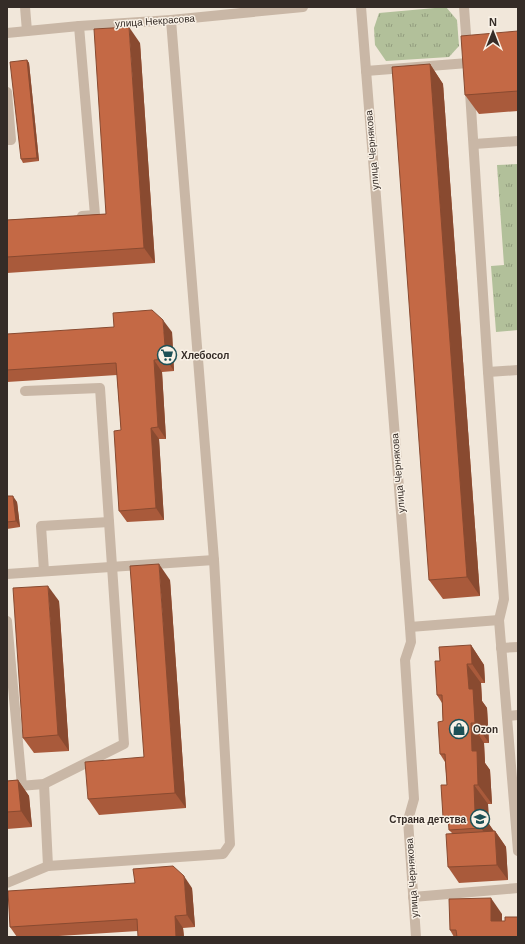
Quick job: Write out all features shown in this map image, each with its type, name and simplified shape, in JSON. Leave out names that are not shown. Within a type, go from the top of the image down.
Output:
[{"type":"street","points":[[25,7],[27,31]]},
{"type":"street","name":"улица Некрасова","points":[[7,33],[79,26],[171,20],[303,7]]},
{"type":"street","name":"улица Чернякова","points":[[361,7],[411,642],[405,660],[414,799],[408,820],[416,937]]},
{"type":"street","points":[[366,71],[469,67],[471,47],[464,7]]},
{"type":"street","points":[[7,883],[48,866],[223,854],[230,844],[214,560],[171,20]]},
{"type":"street","points":[[73,217],[95,215],[79,26]]},
{"type":"street","points":[[470,85],[504,599],[499,620],[518,846]]},
{"type":"street","points":[[7,92],[11,140],[7,140]]},
{"type":"street","points":[[474,144],[518,141]]},
{"type":"street","points":[[488,372],[518,370]]},
{"type":"street","points":[[7,787],[44,784],[124,744],[100,388],[25,391]]},
{"type":"street","points":[[44,571],[41,526],[109,522]]},
{"type":"street","points":[[7,574],[214,560]]},
{"type":"street","points":[[410,628],[499,620]]},
{"type":"street","points":[[7,621],[22,786]]},
{"type":"street","points":[[502,648],[518,647]]},
{"type":"street","points":[[507,716],[518,715]]},
{"type":"street","points":[[44,784],[48,866]]},
{"type":"street","points":[[413,897],[518,888]]},
{"type":"green space","points":[[446,7],[457,20],[459,46],[449,57],[386,61],[375,45],[374,28],[379,13]]},
{"type":"green space","points":[[518,164],[518,330],[496,332],[491,266],[504,265],[497,165]]},
{"type":"building","points":[[129,27],[144,248],[7,257],[7,220],[106,214],[94,29]]},
{"type":"building","points":[[518,31],[518,91],[465,95],[461,36]]},
{"type":"building","points":[[27,60],[37,158],[21,159],[10,62]]},
{"type":"building","points":[[430,64],[467,577],[429,580],[392,67]]},
{"type":"building","points":[[152,310],[163,320],[166,359],[154,360],[158,427],[151,428],[156,508],[119,511],[114,431],[121,430],[116,363],[7,370],[7,334],[114,327],[113,313]]},
{"type":"building","points":[[7,496],[13,496],[16,521],[7,522]]},
{"type":"building","points":[[159,564],[175,793],[88,799],[85,762],[144,757],[130,566]]},
{"type":"building","points":[[48,586],[58,735],[23,738],[13,588]]},
{"type":"building","points":[[471,645],[472,664],[467,664],[469,689],[473,689],[475,723],[471,723],[472,751],[477,751],[478,785],[474,785],[475,812],[480,812],[481,828],[449,830],[448,816],[443,817],[441,785],[447,785],[445,754],[440,754],[438,722],[443,721],[442,695],[437,695],[435,661],[440,661],[439,647]]},
{"type":"building","points":[[18,780],[21,811],[7,812],[7,781]]},
{"type":"building","points":[[495,831],[497,865],[448,867],[446,834]]},
{"type":"building","points":[[173,866],[184,876],[187,915],[175,916],[176,937],[138,937],[137,919],[10,927],[8,891],[135,883],[133,869]]},
{"type":"building","points":[[491,898],[491,921],[505,921],[505,917],[518,917],[518,937],[457,937],[456,930],[450,930],[449,899]]},
{"type":"place","name":"Хлебосол","points":[[167,355]]},
{"type":"place","name":"Ozon","points":[[459,729]]},
{"type":"place","name":"Страна детства","points":[[480,819]]}]
